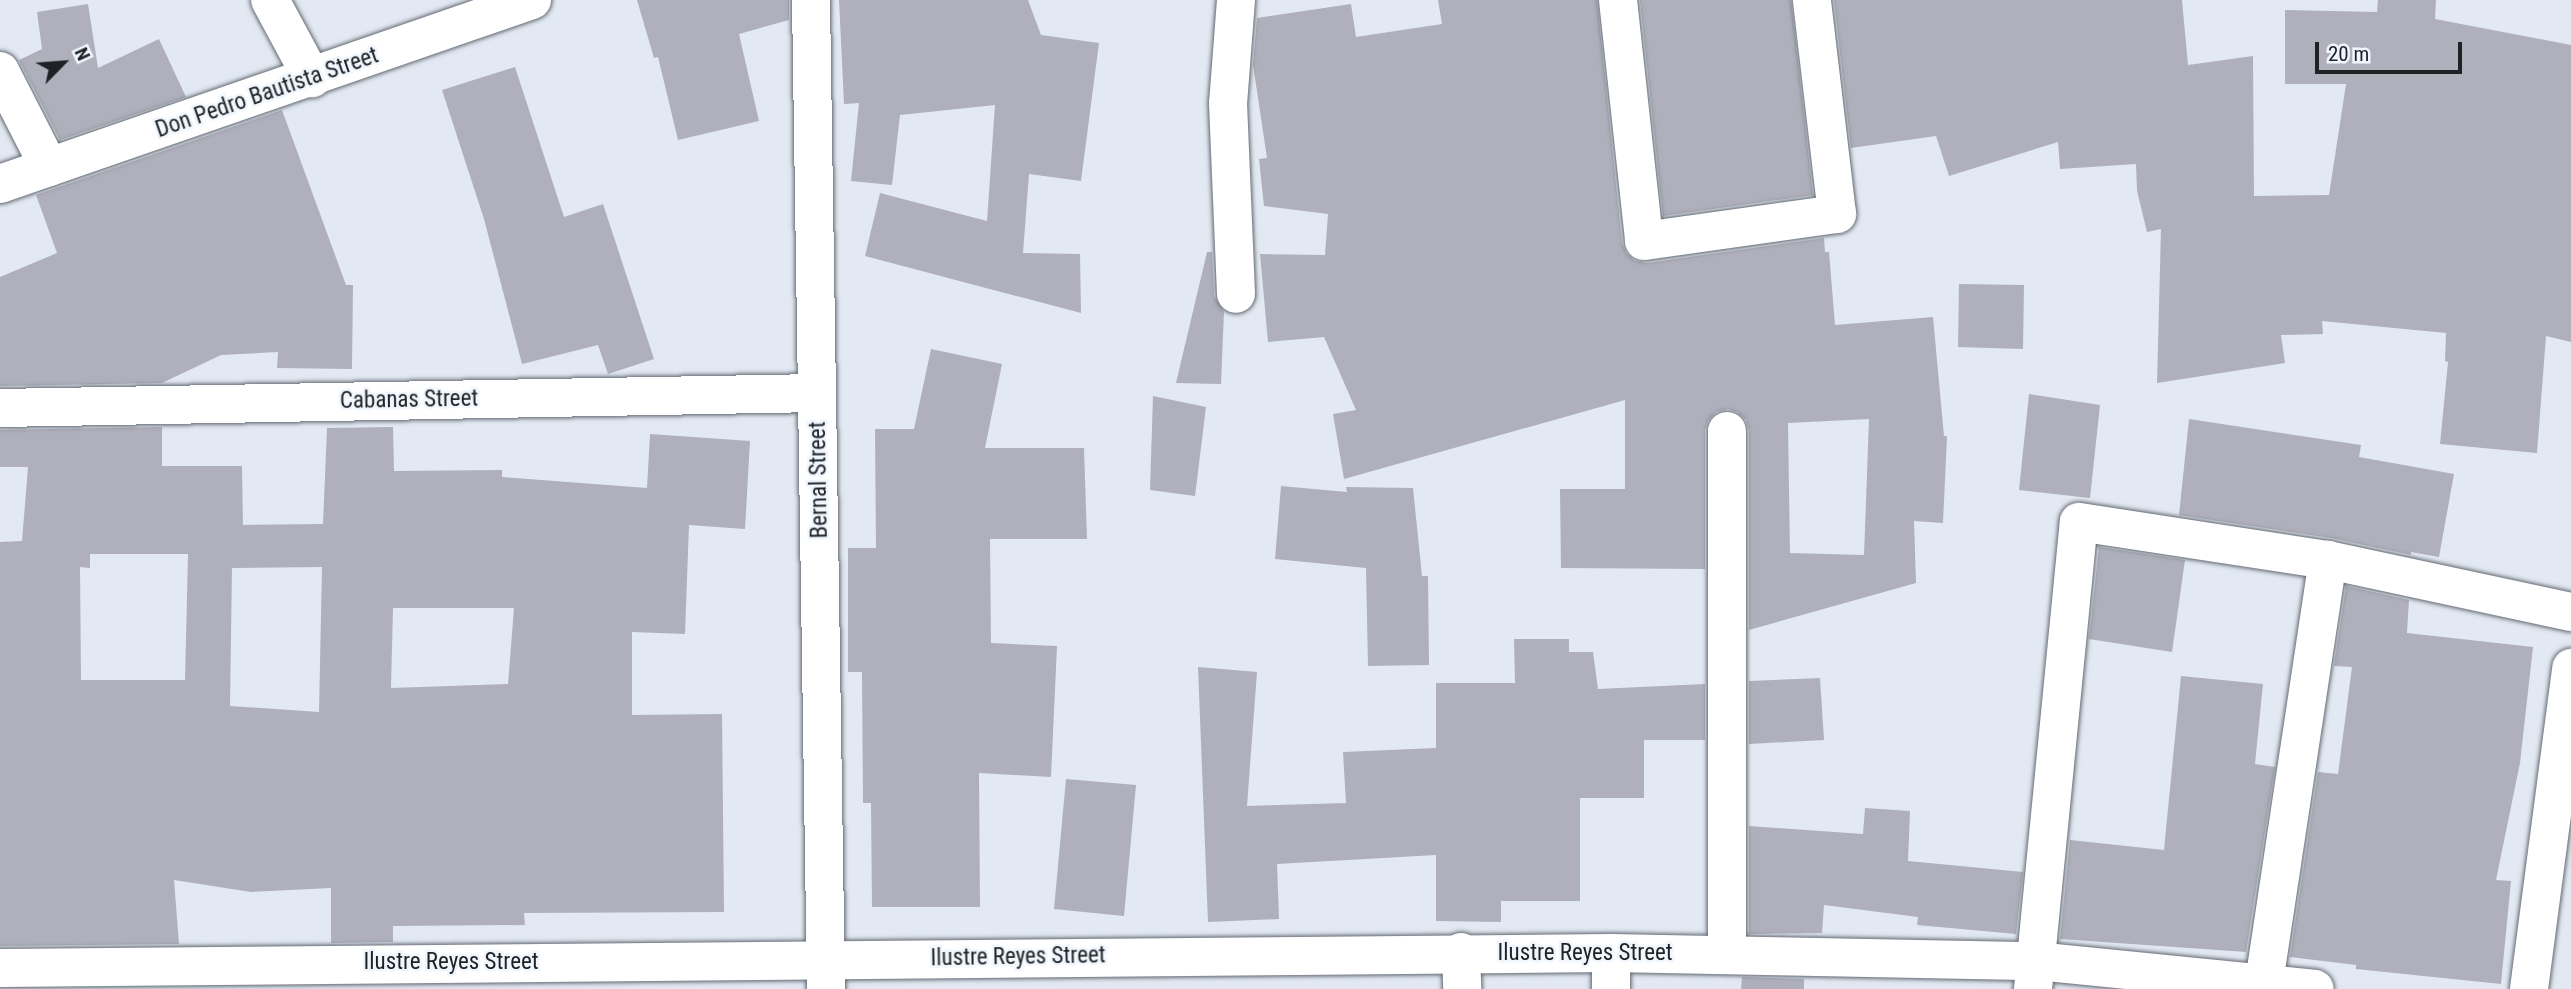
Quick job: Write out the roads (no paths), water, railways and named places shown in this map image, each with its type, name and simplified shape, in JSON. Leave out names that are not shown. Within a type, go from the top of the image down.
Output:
[{"type":"street","points":[[270,0],[312,78]]},
{"type":"street","name":"Don Pedro Bautista Street","points":[[0,184],[532,0]]},
{"type":"street","name":"Bernal Street","points":[[811,0],[826,974]]},
{"type":"street","points":[[1236,0],[1228,103],[1236,294]]},
{"type":"street","points":[[1618,0],[1644,241],[1837,214],[1812,0]]},
{"type":"street","points":[[0,71],[49,167]]},
{"type":"street","name":"Cabanas Street","points":[[0,408],[817,393]]},
{"type":"street","points":[[1727,431],[1727,955]]},
{"type":"street","points":[[2035,975],[2079,522],[2328,560],[2571,612]]},
{"type":"street","points":[[2264,987],[2328,560]]},
{"type":"street","points":[[2529,989],[2571,668]]},
{"type":"street","name":"Ilustre Reyes Street","points":[[0,968],[826,974],[1611,971],[1727,955],[2035,975],[2315,989]]}]
